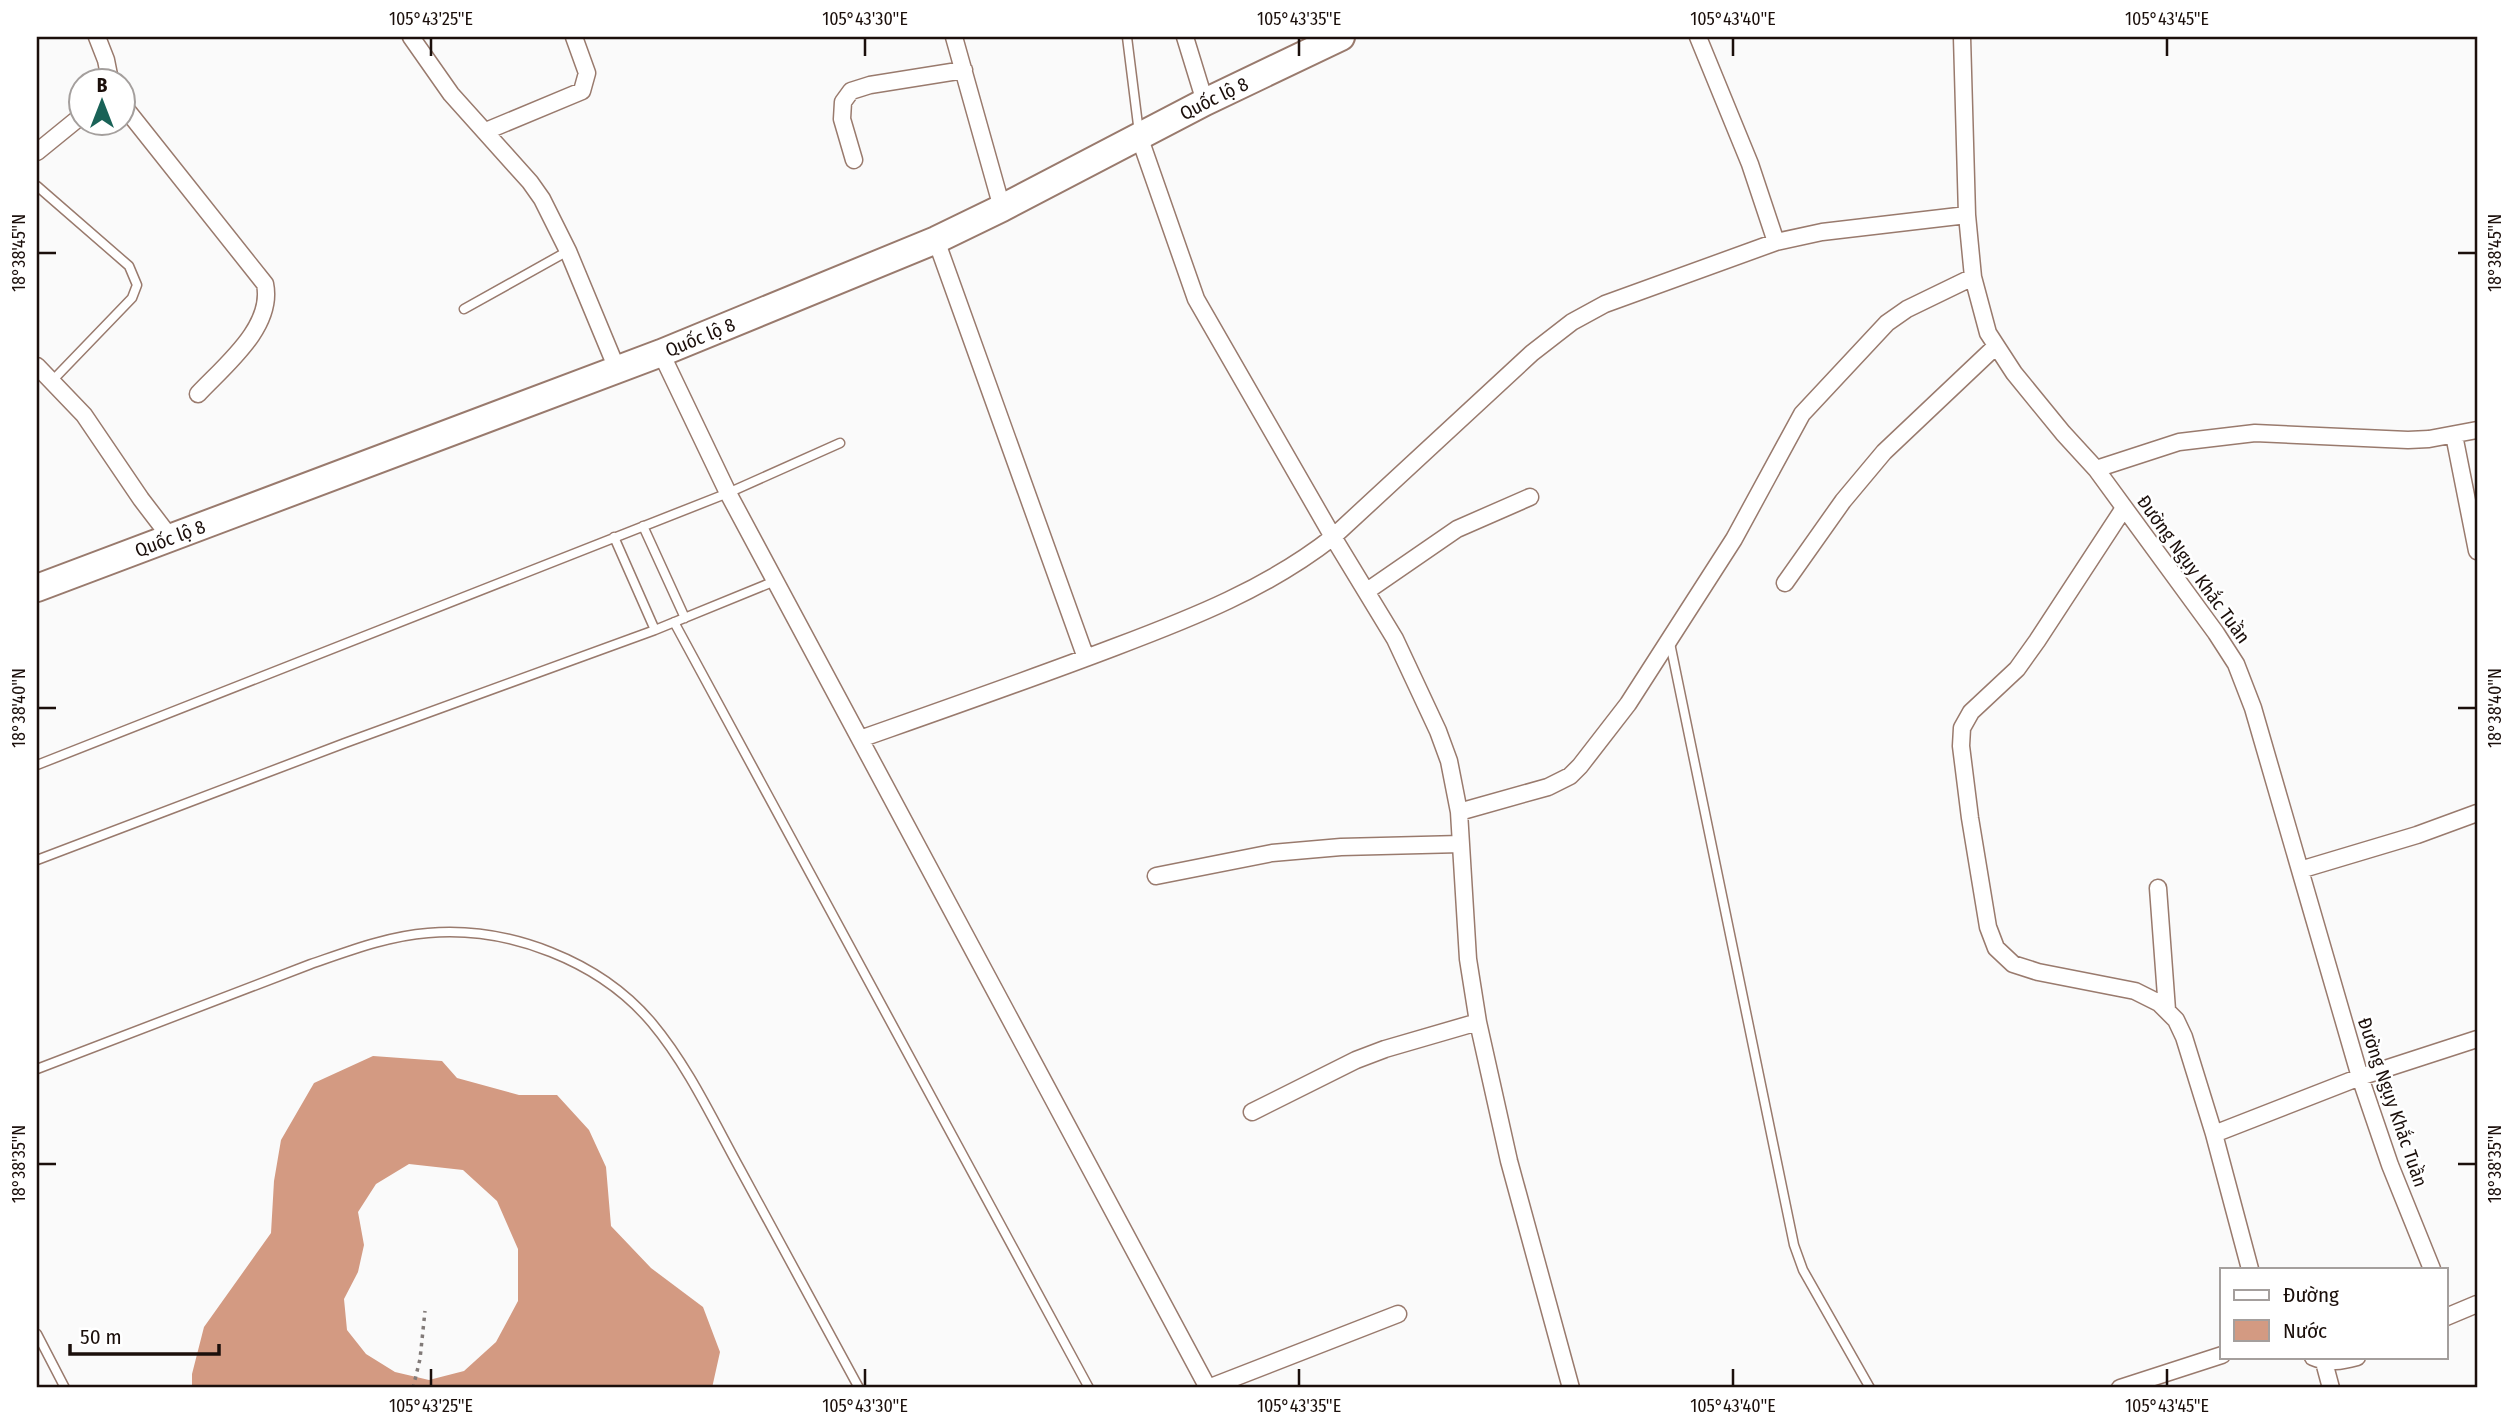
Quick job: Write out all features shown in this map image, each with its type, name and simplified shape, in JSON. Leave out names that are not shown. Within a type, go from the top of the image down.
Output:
[{"type":"highway","name":"Quốc lộ 8","points":[[37,589],[661,354],[936,240],[1205,102],[1341,37]]},
{"type":"street","points":[[97,37],[107,66]]},
{"type":"street","points":[[411,37],[451,94],[486,131],[542,199],[568,251],[617,369]]},
{"type":"street","points":[[486,131],[582,90],[587,74],[574,37]]},
{"type":"street","points":[[954,37],[1002,208]]},
{"type":"street","points":[[1185,37],[1205,102]]},
{"type":"street","points":[[1698,37],[1750,164],[1776,242]]},
{"type":"street","name":"Đường Ngụy Khắc Tuần","points":[[1962,37],[1967,215],[1973,277],[1983,321],[1995,347],[2063,433],[2096,469],[2236,664],[2253,708],[2360,1077],[2390,1165],[2432,1268]]},
{"type":"street","points":[[854,160],[842,119],[843,102],[851,91],[870,85],[964,70]]},
{"type":"street","points":[[136,122],[265,284],[266,304],[259,324],[198,394]]},
{"type":"street","points":[[37,152],[66,128]]},
{"type":"street","points":[[1139,136],[1196,299],[1395,639],[1449,761],[1459,812],[1468,959],[1478,1022],[1509,1161],[1571,1388]]},
{"type":"street","points":[[860,739],[1086,658],[1194,616],[1255,588],[1307,557],[1333,537],[1514,369],[1572,322],[1605,304],[1776,242],[1822,232],[1967,215]]},
{"type":"street","points":[[936,240],[1086,658]]},
{"type":"street","points":[[1459,812],[1548,787],[1570,776],[1597,746],[1628,704],[1734,539],[1802,414],[1887,323],[1914,305],[1973,277]]},
{"type":"street","points":[[1785,583],[1843,501],[1884,452],[1995,347]]},
{"type":"street","points":[[661,354],[728,493],[1208,1388],[1398,1314]]},
{"type":"street","points":[[37,366],[84,415],[170,537]]},
{"type":"street","points":[[2096,469],[2163,446],[2230,435],[2255,433],[2408,440],[2454,435],[2477,429]]},
{"type":"street","points":[[2454,435],[2477,551]]},
{"type":"street","points":[[1367,590],[1457,529],[1530,497]]},
{"type":"street","points":[[2124,508],[2037,641],[2010,676],[1971,712],[1962,728],[1961,746],[1988,927],[2003,956],[2013,964],[2038,972],[2135,991],[2167,1010],[2176,1020],[2214,1134],[2250,1268]]},
{"type":"street","points":[[2300,870],[2417,835],[2477,813]]},
{"type":"street","points":[[1156,876],[1272,853],[1341,847],[1461,844]]},
{"type":"street","points":[[2158,888],[2167,1010]]},
{"type":"street","points":[[1252,1112],[1356,1060],[1478,1022]]},
{"type":"street","points":[[2214,1134],[2360,1077],[2477,1039]]},
{"type":"street","points":[[2448,1313],[2477,1304]]},
{"type":"street","points":[[2120,1388],[2220,1356]]},
{"type":"street","points":[[2331,1388],[2319,1359],[2341,1361],[2353,1358]]},
{"type":"lane","points":[[1127,37],[1139,136]]},
{"type":"lane","points":[[37,186],[129,266],[137,285],[132,298],[52,381]]},
{"type":"lane","points":[[464,309],[568,251]]},
{"type":"lane","points":[[37,765],[728,493],[841,443]]},
{"type":"lane","points":[[643,526],[685,618]]},
{"type":"lane","points":[[614,537],[654,629]]},
{"type":"lane","points":[[37,860],[685,618],[775,581]]},
{"type":"lane","points":[[674,622],[1089,1388]]},
{"type":"lane","points":[[1669,640],[1794,1245],[1804,1270],[1871,1388]]},
{"type":"lane","points":[[37,1069],[311,964],[393,939],[429,933],[471,933],[521,943],[559,956],[600,977],[632,1002],[670,1047],[701,1098],[859,1388]]},
{"type":"lane","points":[[37,1334],[65,1388]]},
{"type":"path","points":[[413,1388],[420,1359],[425,1311]]},
{"type":"water","points":[[373,1056],[442,1061],[457,1078],[519,1095],[557,1095],[589,1130],[606,1167],[611,1226],[651,1268],[703,1307],[720,1352],[712,1388],[192,1388],[192,1374],[204,1327],[271,1233],[274,1181],[281,1140],[314,1083]],"holes":[[[409,1164],[463,1170],[497,1201],[518,1249],[518,1301],[496,1342],[464,1371],[429,1380],[395,1372],[366,1354],[347,1330],[344,1299],[358,1272],[364,1245],[358,1212],[376,1184]]]}]
